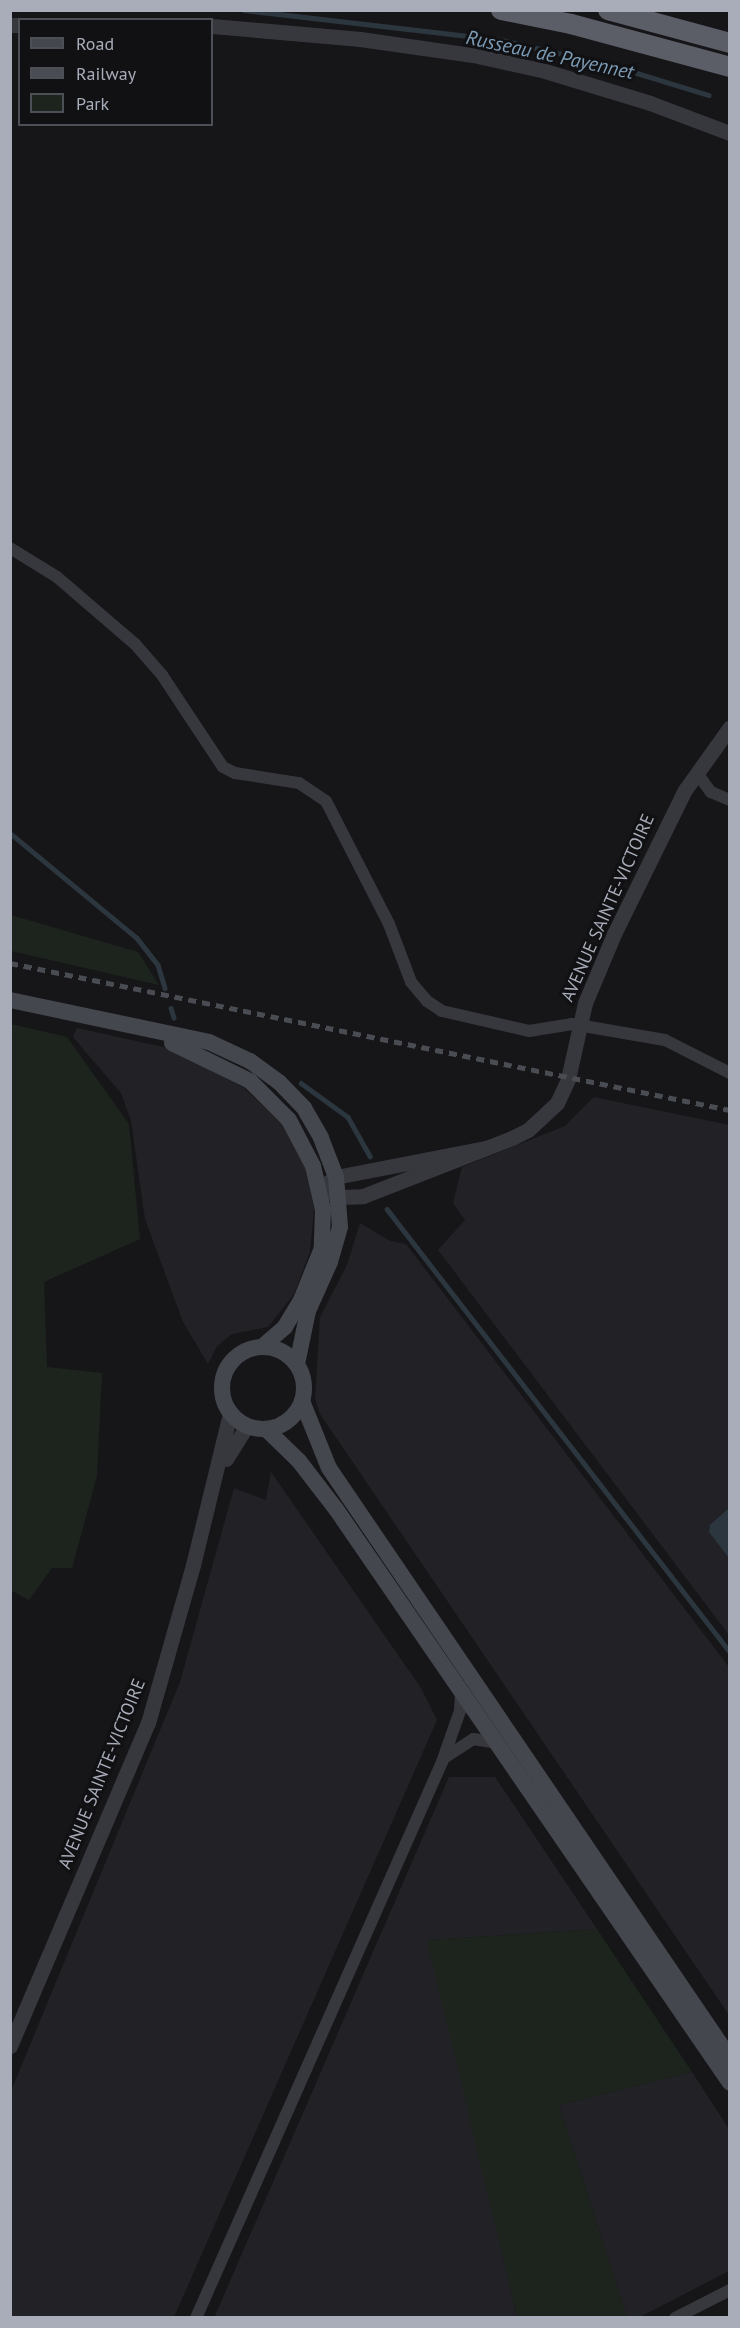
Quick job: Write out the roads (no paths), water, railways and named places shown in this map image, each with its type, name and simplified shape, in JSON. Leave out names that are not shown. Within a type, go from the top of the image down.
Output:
[{"type":"highway","points":[[501,10],[680,51],[729,69]]},
{"type":"highway","points":[[608,10],[729,43]]},
{"type":"highway","points":[[654,10],[729,30]]},
{"type":"main road","points":[[10,1002],[209,1042],[250,1061],[279,1082],[304,1108],[321,1138],[336,1177],[339,1197],[337,1243],[308,1311],[297,1364],[304,1388],[302,1401],[288,1420],[266,1429],[247,1426],[230,1413],[222,1393],[224,1372],[238,1354],[263,1346],[285,1327],[312,1278],[324,1228],[319,1188],[313,1166],[289,1119],[250,1081],[215,1061],[129,1026]]},
{"type":"main road","points":[[263,1346],[282,1351],[297,1364]]},
{"type":"main road","points":[[302,1401],[329,1468],[729,2058]]},
{"type":"main road","points":[[266,1429],[299,1461],[336,1509],[729,2083]]},
{"type":"street","points":[[213,26],[360,39],[473,55],[618,93],[729,134]]},
{"type":"street","points":[[10,548],[57,577],[135,645],[162,675],[223,767],[235,773],[299,783],[326,801],[389,924],[411,982],[427,1001],[442,1011],[529,1032],[578,1024],[672,1042],[729,1073]]},
{"type":"street","name":"AVENUE SAINTE-VICTOIRE","points":[[339,1197],[363,1196],[528,1130],[557,1103],[568,1079],[578,1024],[614,934],[669,820],[696,773],[729,727]]},
{"type":"street","points":[[696,773],[711,792],[729,800]]},
{"type":"street","name":"AVENUE SAINTE-VICTOIRE","points":[[319,1188],[336,1177],[484,1148]]},
{"type":"street","points":[[319,1188],[339,1197]]},
{"type":"street","name":"AVENUE SAINTE-VICTOIRE","points":[[10,2046],[148,1723],[217,1474],[230,1413]]},
{"type":"street","name":"AVENUE SAINTE-VICTOIRE","points":[[217,1474],[247,1426]]},
{"type":"street","points":[[196,2318],[442,1762],[460,1711],[460,1690]]},
{"type":"street","points":[[442,1762],[466,1741],[481,1738],[496,1743]]},
{"type":"street","points":[[675,2318],[729,2290]]},
{"type":"waterway","name":"Russeau de Payennet","points":[[244,10],[502,40],[614,66],[709,95]]},
{"type":"waterway","points":[[10,833],[137,938],[158,965],[165,988]]},
{"type":"waterway","points":[[171,1008],[174,1018]]},
{"type":"waterway","points":[[301,1083],[348,1117],[370,1156]]},
{"type":"waterway","points":[[387,1209],[730,1652]]},
{"type":"railway","points":[[10,963],[730,1110]]}]
